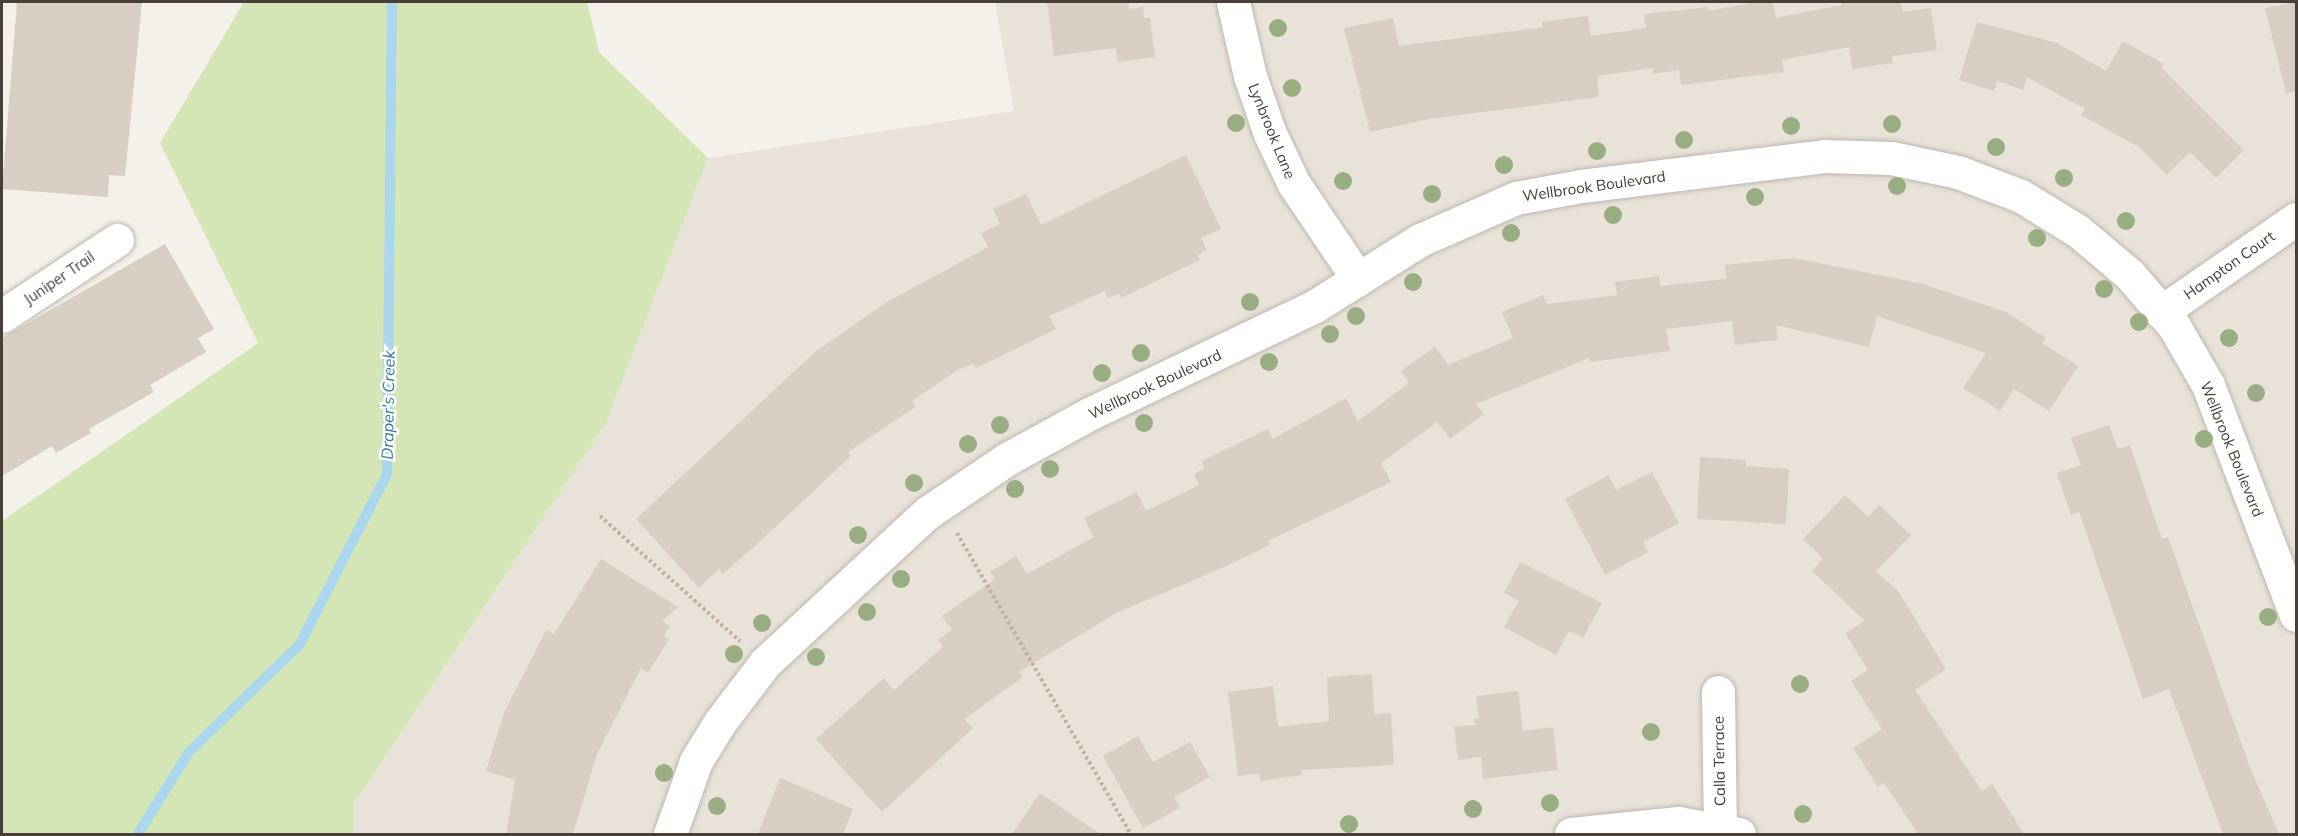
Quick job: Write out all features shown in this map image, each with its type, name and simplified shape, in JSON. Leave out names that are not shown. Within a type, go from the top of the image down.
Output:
[{"type":"street","name":"Lynbrook Lane","points":[[1233,2],[1250,76],[1270,134],[1294,184],[1358,279]]},
{"type":"street","name":"Wellbrook Boulevard","points":[[670,834],[696,761],[720,722],[765,663],[873,559],[940,504],[1007,459],[1091,413],[1258,335],[1358,279],[1420,240],[1516,198],[1581,186],[1824,156],[1892,158],[1958,172],[2021,196],[2078,231],[2130,274],[2161,312],[2208,385],[2296,615]]},
{"type":"street","name":"Hampton Court","points":[[2161,312],[2296,219]]},
{"type":"street","name":"Juniper Trail","points":[[2,314],[117,240]]},
{"type":"street","name":"Calla Terrace","points":[[1571,834],[1678,823],[1729,832],[1718,692]]},
{"type":"path","points":[[940,504],[1131,834]]},
{"type":"path","points":[[600,516],[765,663]]},
{"type":"shaded area","points":[[995,2],[2296,2],[2296,834],[353,834],[353,805],[606,423],[708,158],[1014,111]]},
{"type":"green space","points":[[244,2],[587,2],[599,52],[708,158],[606,423],[353,805],[353,834],[2,834],[2,521],[258,343],[160,143]]},
{"type":"building","points":[[17,2],[142,2],[125,176],[109,175],[108,197],[2,189]]},
{"type":"building","points":[[1047,2],[1128,2],[1129,9],[1143,7],[1144,18],[1150,18],[1155,57],[1118,62],[1116,48],[1054,56]]},
{"type":"building","points":[[1758,2],[1773,2],[1776,18],[1842,5],[1841,2],[1901,2],[1903,12],[1931,8],[1937,50],[1892,56],[1893,63],[1852,69],[1849,47],[1782,60],[1784,72],[1681,85],[1679,70],[1653,74],[1653,68],[1597,76],[1599,97],[1429,119],[1370,132],[1344,28],[1393,18],[1399,46],[1543,27],[1542,22],[1588,16],[1591,36],[1646,28],[1644,14],[1708,7],[1708,11]]},
{"type":"building","points":[[2296,2],[2296,92],[2286,93],[2265,8]]},
{"type":"building","points":[[1977,22],[2057,43],[2106,71],[2123,41],[2164,64],[2162,68],[2244,150],[2216,178],[2190,152],[2167,175],[2139,147],[2081,115],[2085,109],[2027,77],[2023,90],[1997,81],[1994,91],[1959,80]]},
{"type":"building","points":[[1186,155],[1221,229],[1201,238],[1207,250],[1198,255],[1200,260],[1121,298],[1119,293],[1108,298],[1105,291],[1049,316],[1056,329],[976,368],[973,363],[963,369],[962,367],[912,401],[915,407],[848,452],[851,456],[755,546],[723,574],[719,569],[699,588],[636,519],[815,352],[887,302],[988,247],[981,233],[1000,224],[993,209],[1026,194],[1041,225]]},
{"type":"building","points":[[165,244],[214,329],[198,338],[206,352],[150,385],[154,392],[89,429],[91,433],[56,453],[52,446],[2,476],[2,338]]},
{"type":"building","points":[[1793,258],[1923,284],[2006,312],[2046,338],[2042,343],[2078,366],[2049,411],[2014,389],[2000,411],[1963,388],[1986,353],[1877,316],[1869,347],[1776,325],[1778,340],[1735,345],[1732,321],[1666,329],[1670,351],[1590,362],[1589,358],[1476,404],[1484,414],[1450,439],[1437,422],[1381,463],[1391,482],[1268,541],[1270,545],[1220,569],[1116,613],[1019,672],[1023,677],[964,719],[973,728],[882,812],[816,739],[884,678],[894,690],[943,647],[938,640],[952,630],[942,616],[995,579],[990,572],[1016,556],[1027,574],[1094,537],[1084,518],[1137,492],[1146,511],[1199,485],[1194,474],[1205,468],[1202,461],[1268,429],[1273,439],[1346,398],[1358,421],[1409,383],[1401,371],[1435,347],[1448,365],[1513,338],[1502,312],[1543,295],[1547,304],[1617,295],[1615,282],[1659,276],[1660,286],[1726,279],[1725,265]]},
{"type":"building","points":[[2109,425],[2118,449],[2130,445],[2162,539],[2168,537],[2249,765],[2279,834],[2223,834],[2169,689],[2143,699],[2079,512],[2071,515],[2057,473],[2081,465],[2071,438]]},
{"type":"building","points":[[1700,457],[1746,460],[1746,466],[1789,469],[1786,524],[1697,519]]},
{"type":"building","points":[[1652,472],[1679,523],[1643,542],[1648,552],[1605,575],[1565,499],[1609,475],[1616,490]]},
{"type":"building","points":[[1845,495],[1868,517],[1879,505],[1911,535],[1876,571],[1898,591],[1946,669],[1915,690],[1982,791],[1992,784],[2024,834],[1918,834],[1884,783],[1878,787],[1853,748],[1882,729],[1851,681],[1868,670],[1845,633],[1865,621],[1812,571],[1823,558],[1803,539]]},
{"type":"building","points":[[601,559],[678,607],[662,621],[670,626],[664,636],[669,639],[648,673],[641,668],[597,754],[573,834],[506,834],[515,780],[486,771],[504,713],[546,630],[554,634]]},
{"type":"building","points":[[1520,562],[1602,603],[1583,638],[1569,631],[1556,655],[1504,627],[1519,601],[1504,593]]},
{"type":"building","points":[[1372,674],[1374,714],[1391,713],[1394,765],[1302,770],[1302,775],[1260,781],[1259,773],[1238,776],[1228,692],[1273,686],[1278,727],[1329,721],[1327,677]]},
{"type":"building","points":[[1518,691],[1523,731],[1553,727],[1558,770],[1483,779],[1481,757],[1458,760],[1454,727],[1475,725],[1474,719],[1479,719],[1476,696]]},
{"type":"building","points":[[1138,736],[1153,762],[1190,742],[1210,777],[1174,797],[1180,808],[1143,828],[1103,756]]},
{"type":"building","points":[[780,778],[853,809],[843,834],[758,834]]},
{"type":"building","points":[[1040,793],[1100,834],[1012,834]]},
{"type":"waterway","name":"Draper's Creek","points":[[138,834],[189,752],[300,644],[387,474],[392,2]]}]
